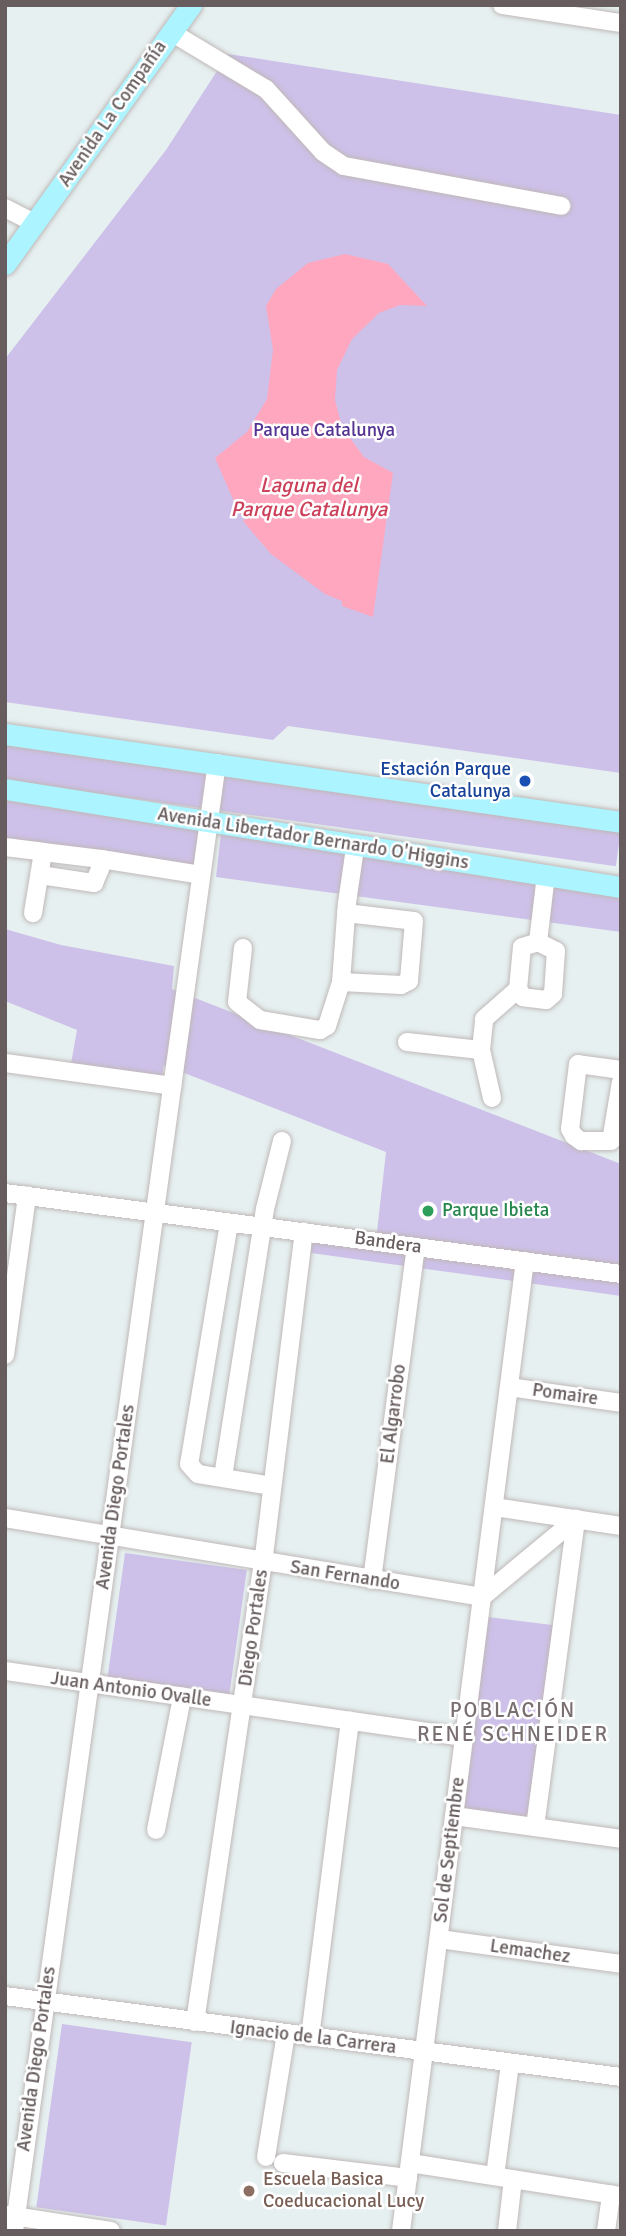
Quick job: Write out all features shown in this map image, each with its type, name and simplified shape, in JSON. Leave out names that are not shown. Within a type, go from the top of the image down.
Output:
[{"type":"main road","name":"Avenida La Compañía","points":[[5,264],[191,5]]},
{"type":"main road","name":"Avenida La Compañía","points":[[5,251],[36,223]]},
{"type":"main road","points":[[5,734],[621,822]]},
{"type":"main road","name":"Avenida Libertador Bernardo O'Higgins","points":[[5,789],[355,848],[621,887]]},
{"type":"street","points":[[502,5],[621,23]]},
{"type":"street","points":[[171,32],[266,89],[323,152],[344,166],[561,206]]},
{"type":"street","points":[[5,208],[36,223]]},
{"type":"street","name":"Avenida Diego Portales","points":[[12,2221],[90,1685],[217,763]]},
{"type":"street","points":[[5,847],[201,875]]},
{"type":"street","points":[[243,948],[237,1002],[260,1020],[320,1030],[327,1026],[341,982],[346,913],[355,848]]},
{"type":"street","points":[[33,913],[43,852]]},
{"type":"street","points":[[40,875],[94,883],[98,880],[101,859]]},
{"type":"street","points":[[538,942],[546,875]]},
{"type":"street","points":[[341,982],[401,985],[409,981],[417,926],[408,919],[346,913]]},
{"type":"street","points":[[538,942],[554,946],[556,951],[553,995],[546,1000],[523,998],[517,989],[522,947],[538,942]]},
{"type":"street","points":[[492,1098],[481,1050],[484,1019],[517,989]]},
{"type":"street","points":[[407,1042],[481,1050]]},
{"type":"street","points":[[5,1063],[172,1086]]},
{"type":"street","points":[[621,1070],[578,1064],[575,1068],[570,1129],[574,1136],[581,1141],[611,1141],[621,1083]]},
{"type":"street","points":[[223,1477],[262,1227],[282,1141]]},
{"type":"street","name":"Bandera","points":[[5,1193],[621,1274]]},
{"type":"street","points":[[5,1355],[27,1196]]},
{"type":"street","points":[[229,1223],[189,1464],[198,1475],[272,1486]]},
{"type":"street","name":"Diego Portales","points":[[195,2022],[243,1706],[304,1232]]},
{"type":"street","name":"El Algarrobo","points":[[372,1580],[416,1247]]},
{"type":"street","name":"Sol de Septiembre","points":[[401,2231],[525,1262]]},
{"type":"street","name":"Pomaire","points":[[509,1387],[621,1403]]},
{"type":"street","points":[[494,1507],[621,1525]]},
{"type":"street","name":"San Fernando","points":[[5,1518],[111,1533],[262,1564],[482,1597]]},
{"type":"street","points":[[482,1597],[576,1519]]},
{"type":"street","points":[[535,1827],[576,1519]]},
{"type":"street","name":"Juan Antonio Ovalle","points":[[5,1671],[465,1737]]},
{"type":"street","points":[[156,1830],[182,1697]]},
{"type":"street","points":[[310,2037],[350,1721]]},
{"type":"street","points":[[454,1816],[621,1839]]},
{"type":"street","name":"Lemachez","points":[[439,1939],[621,1964]]},
{"type":"street","name":"Ignacio de la Carrera","points":[[5,1996],[621,2077]]},
{"type":"street","points":[[266,2157],[286,2034]]},
{"type":"street","points":[[507,2231],[504,2178],[510,2063]]},
{"type":"street","points":[[284,2163],[504,2178],[616,2195],[606,2231]]},
{"type":"street","points":[[12,2221],[111,2231]]},
{"type":"green space","name":"Parque Catalunya","points":[[228,54],[621,115],[621,773],[288,726],[273,740],[5,702],[5,359],[166,150]]},
{"type":"green space","points":[[5,743],[621,830],[616,866],[5,780]]},
{"type":"green space","points":[[5,800],[199,827],[192,881],[5,855]]},
{"type":"green space","points":[[221,833],[621,897],[621,932],[216,877]]},
{"type":"green space","name":"Parque Ibieta","points":[[5,929],[61,945],[174,966],[172,989],[621,1164],[621,1296],[311,1253],[311,1240],[375,1249],[386,1152],[164,1065],[160,1086],[69,1075],[77,1030],[5,1001]]},
{"type":"green space","points":[[125,1553],[247,1570],[229,1696],[107,1679]]},
{"type":"green space","points":[[488,1617],[556,1625],[531,1831],[463,1822]]},
{"type":"green space","points":[[62,2024],[192,2042],[166,2225],[36,2207]]},
{"type":"water","name":"Laguna del Parque Catalunya","points":[[345,254],[388,264],[427,306],[400,305],[379,313],[352,339],[337,370],[335,400],[342,427],[364,457],[393,473],[373,617],[342,606],[342,601],[325,594],[271,554],[243,521],[246,518],[239,513],[215,458],[247,432],[267,399],[273,350],[266,306],[276,289],[308,263]]},
{"type":"place","name":"Estación Parque Catalunya","points":[[525,781]]},
{"type":"place","name":"Parque Ibieta","points":[[428,1211]]},
{"type":"place","name":"Escuela Basica Coeducacional Lucy","points":[[249,2191]]},
{"type":"district","name":"POBLACIÓN RENÉ SCHNEIDER","points":[[513,1722]]}]
